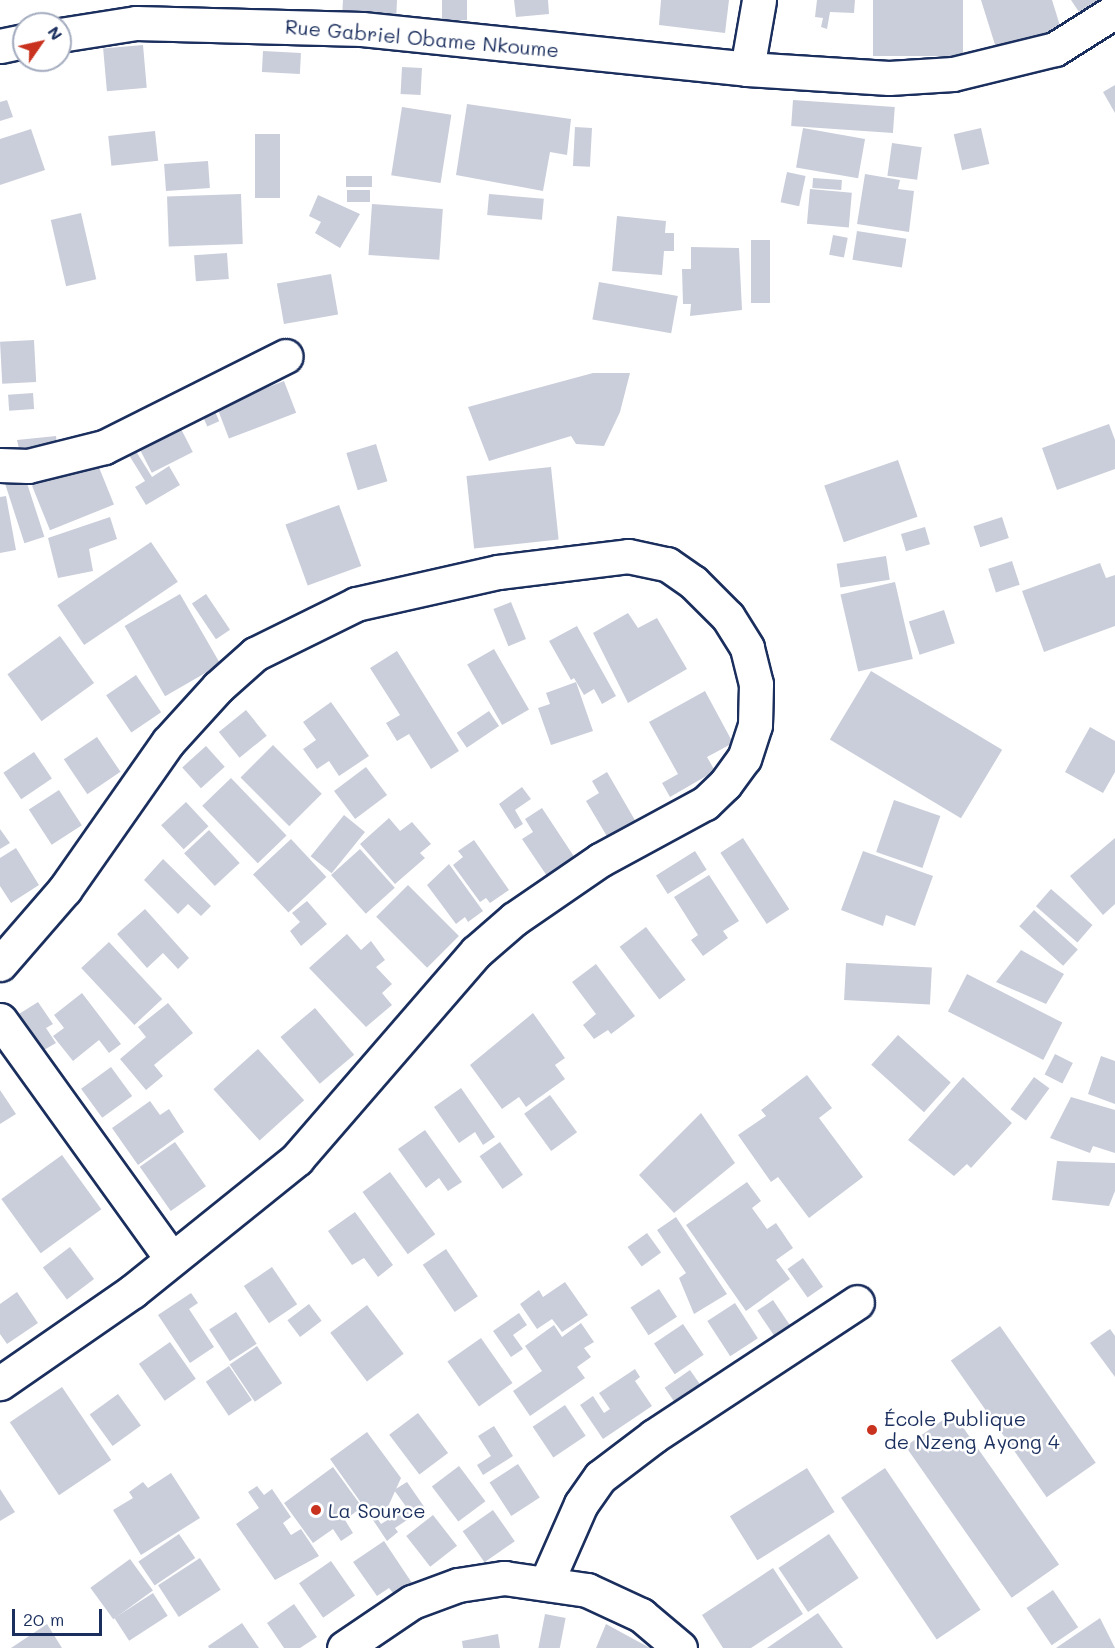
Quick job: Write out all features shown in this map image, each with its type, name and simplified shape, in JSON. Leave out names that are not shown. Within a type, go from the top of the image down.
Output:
[{"type":"street","points":[[747,69],[759,0]]},
{"type":"street","name":"Rue Gabriel Obame Nkoume","points":[[72,33],[136,23],[362,29],[747,69],[889,78],[953,74],[1055,49],[1115,11]]},
{"type":"street","points":[[0,465],[28,466],[104,447],[286,356]]},
{"type":"street","points":[[0,964],[65,889],[168,742],[218,687],[255,654],[357,604],[498,572],[628,556],[667,564],[693,582],[728,617],[747,648],[756,684],[755,725],[744,758],[725,784],[705,803],[600,860],[514,919],[476,952],[297,1159],[206,1235],[171,1258],[133,1291],[0,1383]]},
{"type":"street","points":[[0,1020],[171,1258]]},
{"type":"street","points":[[548,1581],[581,1504],[600,1477],[663,1430],[857,1302]]},
{"type":"street","points":[[344,1648],[412,1602],[458,1585],[504,1578],[548,1581],[587,1590],[641,1615],[680,1648]]},
{"type":"building","points":[[343,0],[397,0],[396,22],[342,17]]},
{"type":"building","points":[[442,0],[467,0],[467,20],[442,20]]},
{"type":"building","points":[[514,0],[548,0],[549,14],[516,17]]},
{"type":"building","points":[[661,0],[729,0],[725,33],[659,25]]},
{"type":"building","points":[[817,0],[855,0],[854,13],[830,12],[827,29],[821,27],[823,18],[815,17]]},
{"type":"building","points":[[873,0],[963,0],[963,56],[873,56]]},
{"type":"building","points":[[981,0],[1052,0],[1061,29],[996,48]]},
{"type":"building","points":[[1071,0],[1098,0],[1079,12]]},
{"type":"building","points":[[143,45],[147,88],[107,91],[103,48]]},
{"type":"building","points":[[263,51],[301,53],[300,74],[262,72]]},
{"type":"building","points":[[402,67],[422,68],[421,95],[401,94]]},
{"type":"building","points":[[1115,85],[1115,113],[1103,92]]},
{"type":"building","points":[[7,100],[13,117],[0,121],[0,102]]},
{"type":"building","points":[[793,100],[895,107],[893,133],[791,126]]},
{"type":"building","points":[[467,104],[571,119],[567,155],[550,152],[543,191],[456,175]]},
{"type":"building","points":[[402,107],[451,115],[441,183],[391,175]]},
{"type":"building","points":[[575,127],[592,128],[590,167],[573,166]]},
{"type":"building","points":[[803,128],[865,139],[858,178],[796,167]]},
{"type":"building","points":[[981,128],[989,164],[962,170],[954,134]]},
{"type":"building","points":[[31,129],[45,170],[0,185],[0,139]]},
{"type":"building","points":[[155,131],[158,161],[111,166],[108,136]]},
{"type":"building","points":[[255,134],[280,134],[280,198],[255,198]]},
{"type":"building","points":[[892,143],[922,147],[917,180],[887,176]]},
{"type":"building","points":[[208,161],[210,188],[166,191],[164,164]]},
{"type":"building","points":[[787,172],[806,176],[799,206],[781,202]]},
{"type":"building","points":[[865,174],[900,180],[898,189],[914,191],[909,232],[857,224]]},
{"type":"building","points":[[346,176],[372,176],[372,187],[346,187]]},
{"type":"building","points":[[813,178],[842,180],[841,190],[812,188]]},
{"type":"building","points":[[810,189],[852,193],[849,228],[807,224]]},
{"type":"building","points":[[347,190],[370,190],[370,202],[347,202]]},
{"type":"building","points":[[241,194],[243,244],[169,247],[167,197]]},
{"type":"building","points":[[489,194],[544,199],[542,220],[487,215]]},
{"type":"building","points":[[318,195],[360,214],[340,248],[315,233],[321,222],[309,216]]},
{"type":"building","points":[[372,204],[443,209],[439,260],[368,255]]},
{"type":"building","points":[[81,213],[96,279],[66,286],[51,220]]},
{"type":"building","points":[[617,216],[666,221],[665,233],[674,233],[674,251],[664,251],[662,275],[612,271]]},
{"type":"building","points":[[857,231],[906,239],[902,267],[852,260]]},
{"type":"building","points":[[833,235],[848,238],[844,257],[829,255]]},
{"type":"building","points":[[751,240],[770,240],[770,303],[751,303]]},
{"type":"building","points":[[691,247],[739,248],[742,310],[690,316],[691,304],[683,304],[682,269],[691,269]]},
{"type":"building","points":[[227,253],[229,279],[196,281],[194,255]]},
{"type":"building","points":[[331,274],[338,314],[284,324],[277,284]]},
{"type":"building","points":[[599,282],[678,296],[671,333],[592,319]]},
{"type":"building","points":[[34,340],[36,382],[2,384],[0,342]]},
{"type":"building","points":[[593,373],[630,373],[620,412],[604,446],[576,444],[571,436],[489,461],[468,407]]},
{"type":"building","points":[[284,381],[296,413],[229,439],[217,407]]},
{"type":"building","points":[[33,393],[34,409],[9,411],[8,395]]},
{"type":"building","points":[[211,402],[219,421],[207,426],[199,407]]},
{"type":"building","points":[[176,419],[193,452],[152,473],[135,440]]},
{"type":"building","points":[[1109,424],[1115,440],[1115,469],[1057,490],[1042,448]]},
{"type":"building","points":[[56,436],[58,452],[22,462],[17,440]]},
{"type":"building","points":[[376,444],[387,481],[358,490],[346,453]]},
{"type":"building","points":[[134,448],[152,477],[169,466],[180,485],[146,505],[135,487],[145,481],[127,452]]},
{"type":"building","points":[[96,460],[114,505],[50,530],[32,486]]},
{"type":"building","points":[[898,460],[918,517],[844,542],[824,485]]},
{"type":"building","points":[[551,467],[559,540],[474,548],[466,476]]},
{"type":"building","points":[[24,474],[44,537],[24,543],[4,480]]},
{"type":"building","points":[[6,496],[16,550],[0,553],[0,497]]},
{"type":"building","points":[[339,505],[361,566],[308,586],[285,524]]},
{"type":"building","points":[[110,517],[117,539],[89,549],[93,571],[58,578],[48,538]]},
{"type":"building","points":[[1002,517],[1009,538],[980,547],[973,526]]},
{"type":"building","points":[[925,527],[930,544],[906,551],[901,534]]},
{"type":"building","points":[[151,542],[178,582],[84,645],[57,605]]},
{"type":"building","points":[[886,556],[890,580],[840,588],[837,564]]},
{"type":"building","points":[[1012,561],[1020,585],[996,593],[988,569]]},
{"type":"building","points":[[1100,563],[1106,578],[1115,575],[1115,626],[1044,652],[1022,591]]},
{"type":"building","points":[[895,582],[913,659],[858,672],[840,595]]},
{"type":"building","points":[[180,594],[220,664],[165,696],[125,626]]},
{"type":"building","points":[[206,594],[230,630],[216,639],[192,604]]},
{"type":"building","points":[[511,602],[526,639],[508,646],[493,609]]},
{"type":"building","points":[[944,610],[955,643],[920,655],[909,621]]},
{"type":"building","points":[[628,613],[638,628],[657,618],[687,669],[628,703],[593,633]]},
{"type":"building","points":[[577,626],[616,696],[602,704],[594,689],[584,695],[574,678],[571,680],[549,641]]},
{"type":"building","points":[[60,636],[94,683],[42,721],[7,674]]},
{"type":"building","points":[[494,649],[529,710],[502,725],[467,664]]},
{"type":"building","points":[[397,651],[459,751],[431,769],[409,734],[397,741],[386,723],[400,715],[370,668]]},
{"type":"building","points":[[871,671],[1002,750],[961,818],[830,740]]},
{"type":"building","points":[[136,675],[161,712],[131,732],[106,695]]},
{"type":"building","points":[[576,682],[593,731],[551,745],[538,708],[550,704],[546,693]]},
{"type":"building","points":[[705,691],[733,743],[707,757],[715,771],[670,797],[662,783],[678,774],[649,722]]},
{"type":"building","points":[[331,702],[369,756],[339,776],[329,761],[317,769],[303,749],[316,740],[303,722]]},
{"type":"building","points":[[246,710],[267,736],[240,758],[219,732]]},
{"type":"building","points":[[489,711],[499,726],[467,748],[457,733]]},
{"type":"building","points":[[1090,727],[1115,741],[1115,772],[1103,793],[1065,772]]},
{"type":"building","points":[[97,737],[120,772],[87,794],[64,759]]},
{"type":"building","points":[[273,745],[322,794],[289,826],[240,778]]},
{"type":"building","points":[[206,746],[225,767],[201,788],[182,767]]},
{"type":"building","points":[[34,752],[52,779],[21,799],[3,773]]},
{"type":"building","points":[[366,767],[387,795],[355,819],[334,791]]},
{"type":"building","points":[[607,772],[636,822],[608,838],[586,801],[599,793],[592,781]]},
{"type":"building","points":[[231,778],[287,836],[258,863],[202,806]]},
{"type":"building","points":[[522,787],[531,799],[515,810],[523,824],[515,829],[499,804]]},
{"type":"building","points":[[59,790],[82,825],[52,845],[29,810]]},
{"type":"building","points":[[894,800],[940,816],[922,868],[876,852]]},
{"type":"building","points":[[186,802],[209,826],[184,849],[161,825]]},
{"type":"building","points":[[542,808],[575,858],[547,876],[522,839],[533,832],[525,819]]},
{"type":"building","points":[[344,815],[365,832],[332,873],[311,856]]},
{"type":"building","points":[[389,818],[400,831],[412,822],[431,844],[420,853],[425,858],[395,884],[360,844]]},
{"type":"building","points":[[0,829],[10,843],[0,849]]},
{"type":"building","points":[[209,830],[240,863],[215,886],[184,853]]},
{"type":"building","points":[[743,838],[789,909],[767,924],[720,853]]},
{"type":"building","points":[[1115,838],[1115,904],[1103,915],[1070,876]]},
{"type":"building","points":[[291,839],[326,877],[288,912],[253,874]]},
{"type":"building","points":[[474,840],[509,890],[490,903],[486,898],[480,902],[453,865],[463,857],[458,851]]},
{"type":"building","points":[[16,848],[39,885],[11,903],[0,886],[0,858]]},
{"type":"building","points":[[360,849],[395,888],[366,914],[331,875]]},
{"type":"building","points":[[695,851],[707,870],[668,894],[656,875]]},
{"type":"building","points":[[863,851],[933,876],[915,926],[886,915],[883,926],[841,910]]},
{"type":"building","points":[[163,859],[211,906],[201,916],[188,904],[178,914],[144,880]]},
{"type":"building","points":[[449,864],[483,911],[468,922],[465,917],[456,924],[427,885]]},
{"type":"building","points":[[709,875],[739,921],[723,931],[728,938],[703,956],[691,940],[698,935],[674,897]]},
{"type":"building","points":[[408,885],[459,936],[427,968],[376,917]]},
{"type":"building","points":[[1051,889],[1093,925],[1077,942],[1036,906]]},
{"type":"building","points":[[307,901],[327,924],[301,946],[290,931],[300,922],[292,913]]},
{"type":"building","points":[[145,909],[189,958],[178,969],[163,953],[147,968],[117,934]]},
{"type":"building","points":[[1034,910],[1078,949],[1063,966],[1019,926]]},
{"type":"building","points":[[646,927],[686,980],[659,1000],[620,947]]},
{"type":"building","points":[[347,934],[361,950],[371,941],[385,960],[376,967],[392,984],[382,993],[392,1005],[366,1027],[309,968]]},
{"type":"building","points":[[109,942],[162,999],[134,1025],[81,968]]},
{"type":"building","points":[[1021,950],[1064,974],[1046,1004],[996,982]]},
{"type":"building","points":[[846,963],[932,968],[930,1004],[844,1000]]},
{"type":"building","points":[[596,964],[635,1016],[611,1034],[608,1030],[594,1039],[583,1025],[596,1014],[572,982]]},
{"type":"building","points":[[967,974],[1062,1023],[1043,1060],[948,1011]]},
{"type":"building","points":[[82,993],[121,1044],[109,1053],[99,1040],[73,1061],[53,1036],[64,1028],[54,1015]]},
{"type":"building","points":[[38,1002],[53,1024],[46,1028],[56,1043],[44,1050],[19,1014]]},
{"type":"building","points":[[168,1003],[193,1033],[154,1065],[163,1076],[146,1090],[120,1059],[146,1037],[138,1027]]},
{"type":"building","points":[[315,1008],[354,1055],[320,1084],[281,1037]]},
{"type":"building","points":[[533,1013],[565,1058],[555,1065],[565,1079],[526,1107],[519,1097],[502,1109],[470,1065]]},
{"type":"building","points":[[898,1035],[951,1083],[924,1112],[871,1065]]},
{"type":"building","points":[[258,1049],[304,1100],[260,1140],[213,1089]]},
{"type":"building","points":[[1055,1054],[1073,1063],[1062,1084],[1045,1074]]},
{"type":"building","points":[[1101,1056],[1115,1061],[1115,1104],[1088,1094]]},
{"type":"building","points":[[111,1067],[132,1096],[102,1118],[81,1089]]},
{"type":"building","points":[[807,1075],[832,1108],[819,1118],[863,1177],[809,1218],[778,1177],[771,1182],[738,1135],[766,1116],[761,1110]]},
{"type":"building","points":[[963,1077],[1012,1123],[971,1168],[967,1164],[954,1176],[908,1140]]},
{"type":"building","points":[[1034,1077],[1049,1088],[1026,1121],[1010,1109]]},
{"type":"building","points":[[461,1088],[495,1137],[483,1145],[475,1132],[459,1143],[434,1107]]},
{"type":"building","points":[[0,1090],[16,1114],[0,1124]]},
{"type":"building","points":[[550,1095],[577,1132],[551,1151],[524,1114]]},
{"type":"building","points":[[1071,1097],[1115,1110],[1115,1153],[1093,1146],[1090,1153],[1050,1138]]},
{"type":"building","points":[[150,1101],[160,1115],[169,1109],[184,1132],[138,1165],[112,1128]]},
{"type":"building","points":[[701,1113],[735,1163],[674,1213],[639,1175]]},
{"type":"building","points":[[425,1130],[462,1182],[448,1191],[439,1178],[426,1188],[398,1149]]},
{"type":"building","points":[[175,1142],[206,1186],[171,1211],[140,1167]]},
{"type":"building","points":[[500,1142],[523,1175],[502,1189],[480,1156]]},
{"type":"building","points":[[62,1155],[101,1209],[41,1253],[1,1199]]},
{"type":"building","points":[[1057,1161],[1115,1163],[1115,1191],[1109,1206],[1052,1200]]},
{"type":"building","points":[[390,1172],[435,1234],[408,1254],[362,1192]]},
{"type":"building","points":[[747,1182],[761,1201],[752,1208],[767,1229],[776,1223],[793,1248],[776,1260],[790,1279],[746,1311],[686,1225]]},
{"type":"building","points":[[355,1212],[393,1265],[378,1277],[364,1258],[352,1265],[328,1231]]},
{"type":"building","points":[[676,1217],[727,1294],[694,1314],[679,1278],[686,1273],[657,1230]]},
{"type":"building","points":[[647,1233],[661,1252],[642,1267],[628,1247]]},
{"type":"building","points":[[70,1247],[94,1279],[67,1299],[43,1267]]},
{"type":"building","points":[[446,1249],[478,1296],[455,1312],[423,1265]]},
{"type":"building","points":[[803,1258],[823,1287],[808,1298],[787,1269]]},
{"type":"building","points":[[272,1267],[297,1304],[269,1323],[244,1286]]},
{"type":"building","points":[[565,1282],[588,1315],[562,1332],[552,1319],[537,1329],[520,1304],[539,1290],[543,1297]]},
{"type":"building","points":[[659,1289],[677,1317],[648,1335],[630,1308]]},
{"type":"building","points":[[17,1292],[38,1323],[7,1344],[0,1334],[0,1304]]},
{"type":"building","points":[[191,1293],[198,1303],[189,1309],[214,1347],[190,1363],[158,1315]]},
{"type":"building","points":[[773,1300],[792,1328],[776,1339],[757,1311]]},
{"type":"building","points":[[735,1303],[758,1338],[730,1356],[707,1321]]},
{"type":"building","points":[[309,1304],[322,1321],[300,1337],[287,1320]]},
{"type":"building","points":[[367,1305],[404,1354],[367,1381],[330,1333]]},
{"type":"building","points":[[236,1312],[257,1344],[230,1361],[209,1329]]},
{"type":"building","points":[[519,1313],[527,1325],[513,1335],[523,1349],[511,1357],[493,1331]]},
{"type":"building","points":[[581,1323],[594,1342],[584,1348],[591,1357],[577,1367],[585,1378],[530,1416],[513,1391],[542,1371],[525,1346],[554,1325],[562,1337]]},
{"type":"building","points":[[683,1324],[704,1355],[675,1374],[654,1344]]},
{"type":"building","points":[[1000,1326],[1096,1463],[1047,1497],[951,1360]]},
{"type":"building","points":[[1110,1329],[1115,1336],[1115,1377],[1090,1343]]},
{"type":"building","points":[[481,1338],[513,1383],[479,1407],[447,1362]]},
{"type":"building","points":[[170,1342],[196,1379],[165,1401],[139,1364]]},
{"type":"building","points":[[257,1346],[282,1383],[255,1402],[230,1364]]},
{"type":"building","points":[[229,1366],[252,1400],[229,1416],[206,1382]]},
{"type":"building","points":[[635,1369],[640,1377],[635,1381],[652,1406],[603,1439],[580,1405],[593,1396],[604,1413],[610,1409],[599,1393]]},
{"type":"building","points":[[690,1370],[702,1387],[677,1405],[665,1388]]},
{"type":"building","points":[[62,1387],[111,1460],[59,1495],[10,1422]]},
{"type":"building","points":[[118,1394],[141,1426],[113,1446],[90,1415]]},
{"type":"building","points":[[565,1405],[586,1436],[553,1457],[533,1427]]},
{"type":"building","points":[[418,1413],[448,1453],[419,1475],[389,1435]]},
{"type":"building","points":[[953,1413],[1059,1565],[1012,1598],[905,1446]]},
{"type":"building","points":[[494,1426],[513,1456],[483,1475],[477,1465],[491,1456],[478,1436]]},
{"type":"building","points":[[367,1432],[401,1478],[382,1520],[375,1511],[369,1514],[330,1459]]},
{"type":"building","points":[[518,1464],[540,1498],[511,1516],[489,1483]]},
{"type":"building","points":[[459,1466],[485,1501],[458,1522],[432,1486]]},
{"type":"building","points":[[333,1467],[362,1507],[345,1520],[353,1533],[341,1541],[333,1529],[313,1543],[284,1503]]},
{"type":"building","points":[[807,1468],[835,1512],[757,1560],[730,1516]]},
{"type":"building","points":[[885,1468],[981,1610],[937,1639],[841,1498]]},
{"type":"building","points":[[171,1473],[200,1518],[141,1555],[113,1510],[133,1498],[129,1492],[143,1482],[148,1488]]},
{"type":"building","points":[[407,1482],[425,1508],[395,1528],[398,1532],[387,1541],[371,1517],[375,1515],[381,1524],[407,1508],[394,1490]]},
{"type":"building","points":[[257,1486],[264,1495],[272,1489],[291,1517],[283,1523],[291,1535],[301,1529],[319,1556],[275,1580],[236,1524],[259,1508],[248,1492]]},
{"type":"building","points":[[0,1489],[15,1512],[0,1521]]},
{"type":"building","points":[[493,1510],[515,1541],[484,1562],[463,1531]]},
{"type":"building","points":[[433,1515],[457,1546],[430,1567],[406,1536]]},
{"type":"building","points":[[179,1534],[195,1558],[155,1585],[138,1561]]},
{"type":"building","points":[[829,1534],[859,1578],[808,1612],[778,1568]]},
{"type":"building","points":[[384,1541],[412,1583],[394,1594],[389,1588],[377,1596],[353,1562]]},
{"type":"building","points":[[200,1558],[221,1590],[179,1617],[158,1585]]},
{"type":"building","points":[[130,1559],[153,1591],[113,1619],[90,1588]]},
{"type":"building","points":[[331,1561],[355,1595],[323,1618],[299,1583]]},
{"type":"building","points":[[773,1568],[803,1614],[751,1648],[723,1648],[702,1615]]},
{"type":"building","points":[[1053,1590],[1078,1627],[1052,1645],[1026,1608]]},
{"type":"building","points":[[153,1593],[168,1616],[129,1641],[114,1618]]},
{"type":"building","points":[[294,1604],[317,1637],[300,1648],[284,1648],[267,1623]]},
{"type":"building","points":[[818,1613],[843,1648],[767,1648]]},
{"type":"building","points":[[545,1614],[566,1618],[560,1648],[538,1648]]},
{"type":"building","points":[[1100,1618],[1115,1648],[1056,1648]]},
{"type":"building","points":[[242,1623],[259,1648],[209,1648],[208,1646]]},
{"type":"building","points":[[47,1624],[62,1648],[11,1648]]},
{"type":"building","points":[[606,1624],[650,1648],[596,1648]]},
{"type":"building","points":[[498,1634],[500,1648],[463,1648],[462,1641]]},
{"type":"place","name":"École Publique de Nzeng Ayong 4","points":[[872,1430]]},
{"type":"place","name":"La Source","points":[[316,1510]]}]
